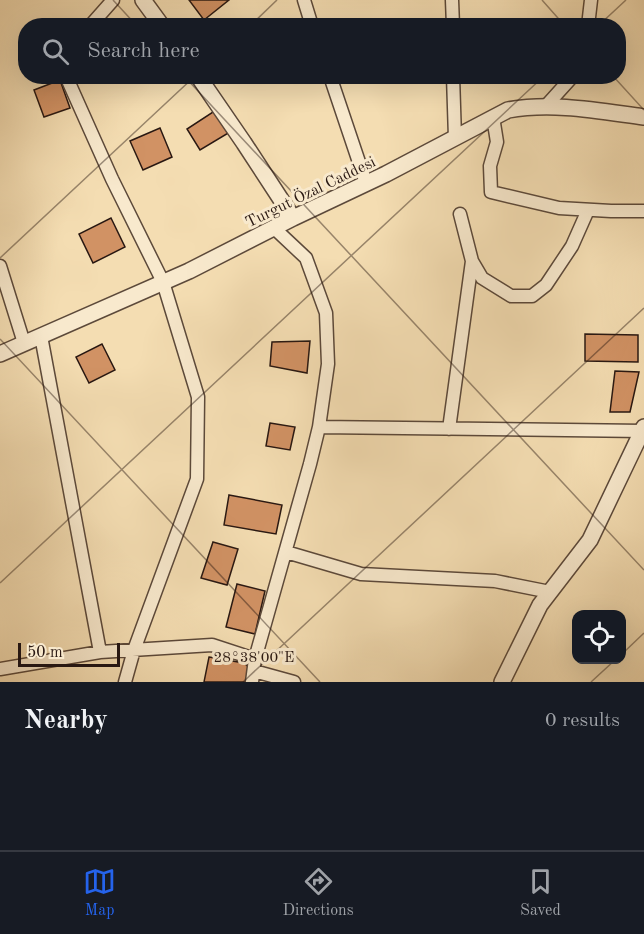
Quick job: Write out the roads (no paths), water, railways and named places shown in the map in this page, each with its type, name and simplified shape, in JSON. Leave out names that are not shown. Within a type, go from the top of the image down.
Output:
[{"type":"street","points":[[97,18],[113,0]]},
{"type":"street","points":[[143,0],[156,18]]},
{"type":"street","points":[[304,0],[310,18]]},
{"type":"street","points":[[452,0],[453,18]]},
{"type":"street","points":[[589,18],[591,0]]},
{"type":"street","points":[[70,84],[112,179],[163,282],[198,397],[197,479],[134,650],[125,682]]},
{"type":"street","points":[[203,84],[292,218]]},
{"type":"street","points":[[333,84],[366,183]]},
{"type":"street","points":[[453,84],[454,138]]},
{"type":"street","points":[[545,107],[566,84]]},
{"type":"street","name":"Turgut Özal Caddesi","points":[[0,354],[189,271],[273,227],[386,174],[508,110],[528,106],[644,117]]},
{"type":"street","points":[[493,117],[497,142],[490,166],[491,192],[559,208],[644,212]]},
{"type":"street","points":[[460,214],[472,261],[482,278],[511,296],[532,296],[546,285],[573,246],[588,210]]},
{"type":"street","points":[[254,671],[319,427],[328,364],[326,313],[306,258],[273,227]]},
{"type":"street","points":[[449,429],[472,261]]},
{"type":"street","points":[[0,266],[24,343]]},
{"type":"street","points":[[41,336],[100,652]]},
{"type":"street","points":[[319,427],[644,429],[590,540],[540,605],[501,682]]},
{"type":"street","points":[[286,552],[361,574],[495,581],[550,592]]},
{"type":"street","points":[[0,669],[100,652],[212,645],[254,671],[294,682]]}]
